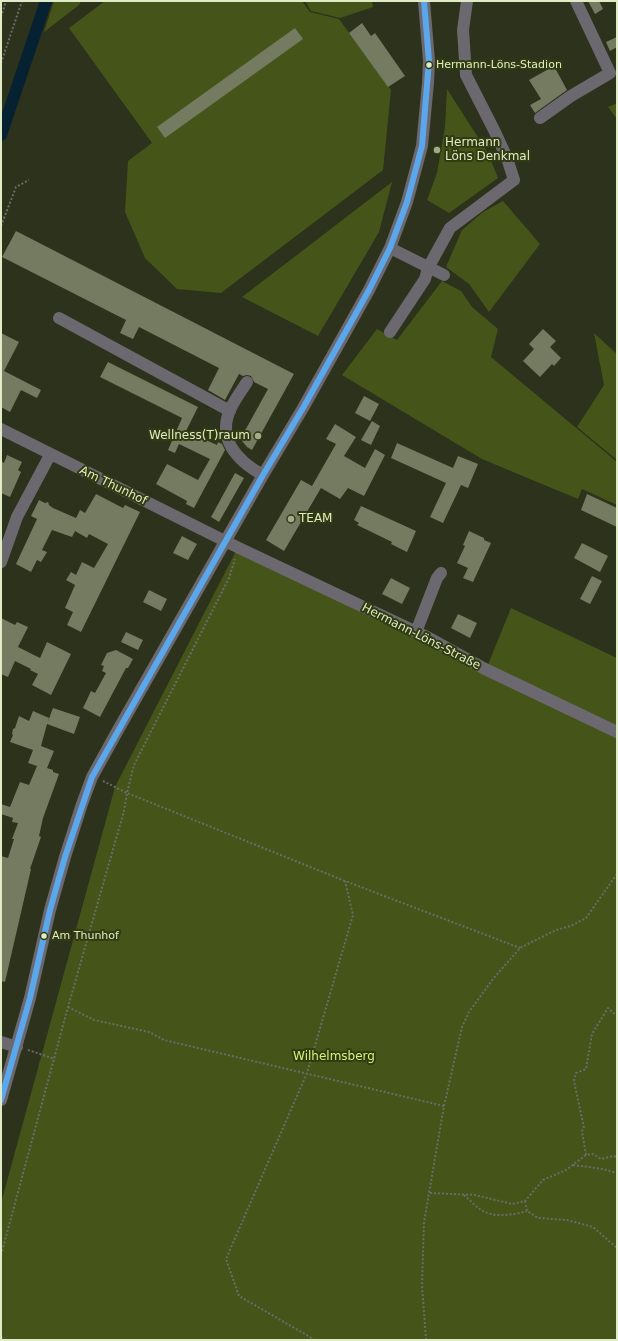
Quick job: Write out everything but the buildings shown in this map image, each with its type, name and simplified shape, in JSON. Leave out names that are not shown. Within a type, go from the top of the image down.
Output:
[{"type":"street","points":[[1,1100],[30,998],[50,910],[65,857],[92,777],[124,718],[303,408],[369,290],[390,248],[407,202],[422,146],[429,61],[424,1]]},
{"type":"street","points":[[390,332],[425,279],[428,268],[450,228],[514,180],[507,158],[466,75],[463,30],[467,1]]},
{"type":"street","points":[[540,118],[571,96],[610,73],[576,1]]},
{"type":"street","points":[[390,248],[444,275]]},
{"type":"street","points":[[59,318],[230,411]]},
{"type":"street","points":[[247,382],[230,411],[226,431],[229,443],[236,456],[263,475]]},
{"type":"street","name":"Am Thunhof","points":[[1,429],[225,542]]},
{"type":"street","points":[[1,562],[17,517],[50,455]]},
{"type":"street","name":"Hermann-Löns-Straße","points":[[225,542],[416,632],[484,669],[617,732]]},
{"type":"street","points":[[416,632],[437,573]]},
{"type":"street","points":[[1,1042],[17,1047]]},
{"type":"path","points":[[1,17],[6,1]]},
{"type":"path","points":[[1,64],[22,1]]},
{"type":"path","points":[[1,226],[16,187],[29,180]]},
{"type":"path","points":[[1,1255],[68,1007],[124,811],[134,765],[229,578],[238,548]]},
{"type":"path","points":[[92,777],[127,793],[345,881],[520,948]]},
{"type":"path","points":[[426,1340],[422,1285],[424,1222],[444,1106],[459,1037],[469,1012],[493,979],[520,948],[556,930],[571,926],[586,918],[617,874]]},
{"type":"path","points":[[316,1340],[239,1296],[226,1259],[307,1073],[353,915],[345,881]]},
{"type":"path","points":[[68,1007],[94,1020],[149,1032],[164,1040],[444,1106]]},
{"type":"path","points":[[586,1155],[582,1131],[584,1128],[574,1081],[576,1073],[586,1069],[592,1034],[608,1008],[617,1016]]},
{"type":"path","points":[[17,1047],[55,1059]]},
{"type":"path","points":[[429,1193],[475,1195],[512,1204],[525,1201],[543,1180],[566,1170],[586,1155],[593,1154],[601,1158],[613,1156],[617,1157]]},
{"type":"path","points":[[572,1165],[603,1169],[617,1173]]},
{"type":"path","points":[[463,1194],[482,1211],[504,1215],[527,1211]]},
{"type":"path","points":[[525,1201],[527,1211],[538,1218],[567,1220],[593,1227],[617,1248]]},
{"type":"path","points":[[1,1336],[6,1340]]},
{"type":"green space","points":[[54,1],[81,1],[79,5],[44,32]]},
{"type":"green space","points":[[105,1],[302,1],[310,12],[339,19],[391,90],[383,170],[221,293],[177,289],[145,258],[125,212],[128,161],[152,143],[69,28]]},
{"type":"green space","points":[[305,1],[372,1],[373,7],[340,18],[311,11]]},
{"type":"green space","points":[[447,89],[488,153],[498,178],[449,213],[427,200],[437,173],[445,127]]},
{"type":"green space","points":[[617,103],[617,119],[608,107]]},
{"type":"green space","points":[[392,182],[379,232],[318,336],[242,297]]},
{"type":"green space","points":[[503,201],[540,244],[489,312],[469,284],[446,267],[462,230],[483,212]]},
{"type":"green space","points":[[442,281],[461,291],[472,307],[498,329],[491,357],[617,462],[617,505],[582,489],[578,499],[482,459],[342,375],[377,329],[397,340]]},
{"type":"green space","points":[[594,333],[617,354],[617,460],[577,427],[604,385]]},
{"type":"green space","name":"Wilhelmsberg","points":[[236,551],[485,672],[511,608],[617,658],[617,1340],[1,1340],[1,1203],[115,787]]},
{"type":"waterway","points":[[1,135],[46,1]]},
{"type":"transit line","points":[[1,1100],[30,998],[50,910],[65,857],[92,777],[263,475],[303,408],[369,290],[390,248],[407,202],[422,146],[429,61],[424,1]]},
{"type":"place","name":"Hermann-Löns-Stadion","points":[[429,65]]},
{"type":"place","name":"Hermann Löns Denkmal","points":[[437,150]]},
{"type":"place","name":"Wellness(T)raum","points":[[258,436]]},
{"type":"place","name":"TEAM","points":[[291,519]]},
{"type":"place","name":"Am Thunhof","points":[[44,936]]}]
